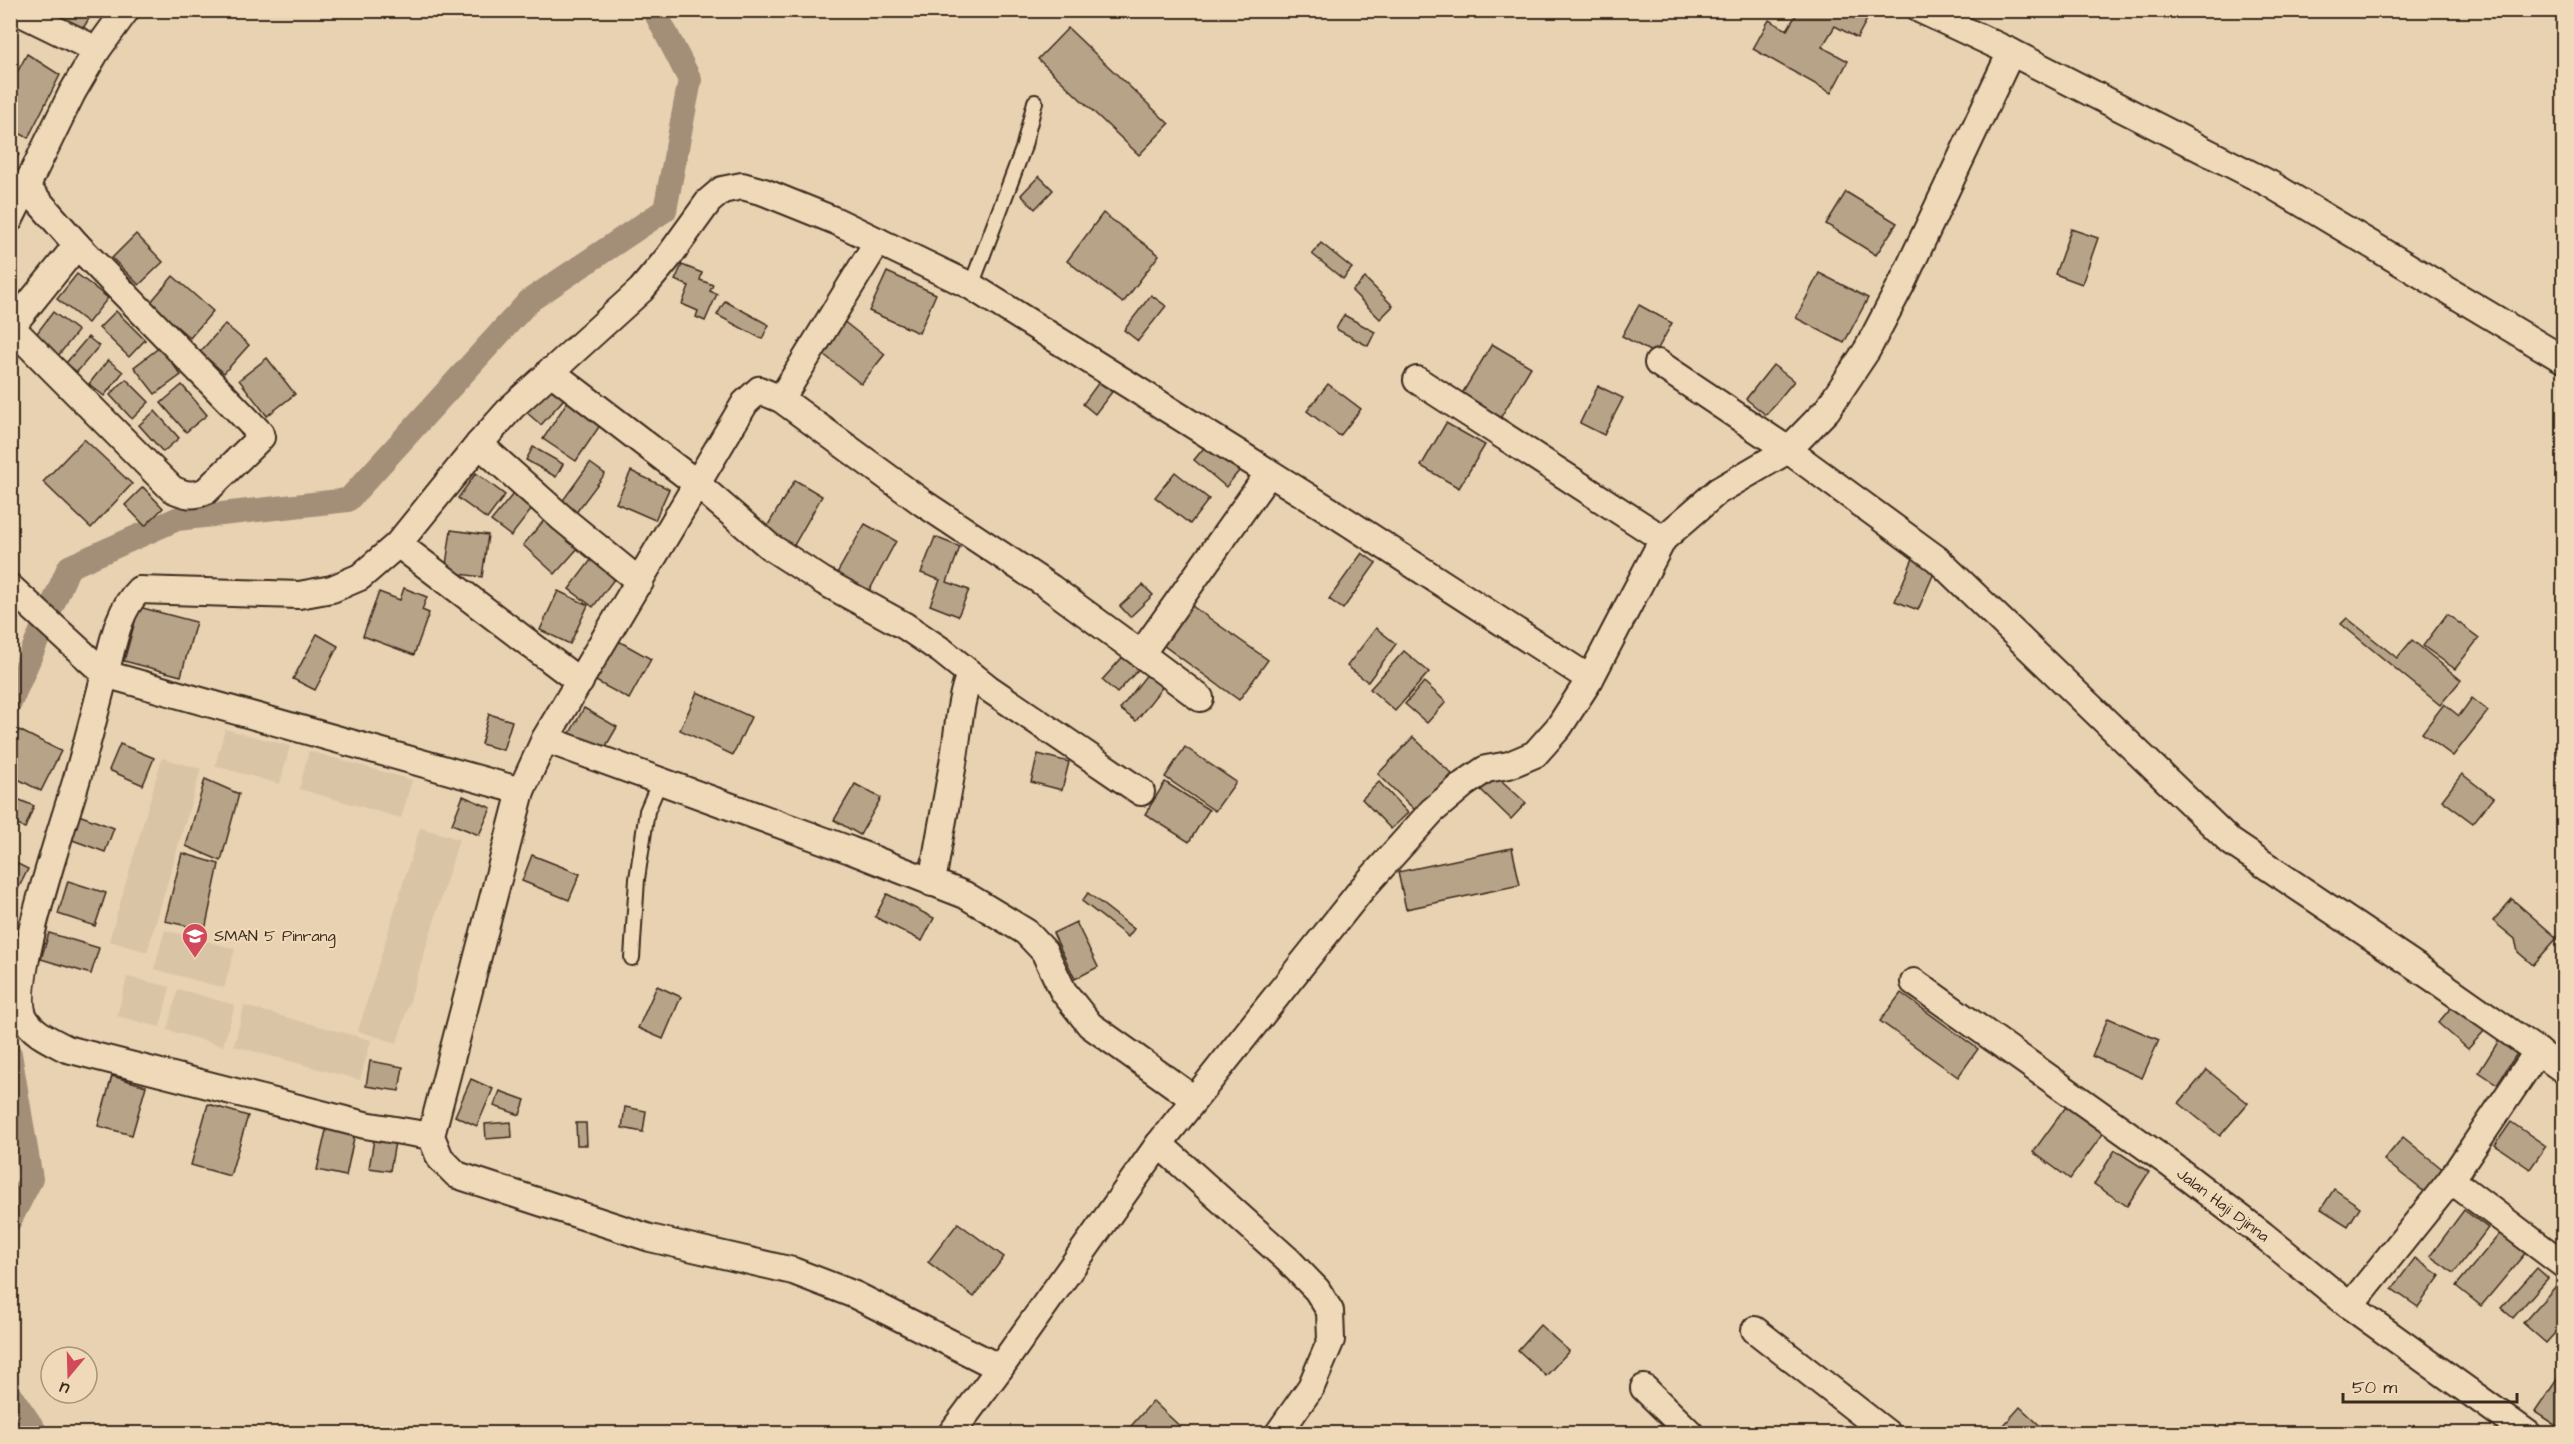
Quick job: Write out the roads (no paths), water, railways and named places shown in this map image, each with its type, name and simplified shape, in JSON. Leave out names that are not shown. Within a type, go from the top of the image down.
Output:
[{"type":"street","points":[[15,10],[97,50]]},
{"type":"street","points":[[10,219],[72,93],[97,50],[126,10]]},
{"type":"street","points":[[1921,10],[2011,52],[2270,184],[2564,360]]},
{"type":"street","points":[[951,1434],[1159,1144],[1361,890],[1432,811],[1464,784],[1486,769],[1509,765],[1535,754],[1559,727],[1590,679],[1663,539],[1718,491],[1788,450],[1827,410],[1867,350],[1940,205],[2011,52]]},
{"type":"street","points":[[431,1136],[365,1125],[67,1049],[42,1037],[24,1017],[20,995],[36,916],[78,775],[120,618],[129,600],[139,590],[299,595],[332,589],[360,577],[398,544],[512,407],[641,290],[667,259],[708,201],[722,190],[742,186],[764,192],[878,241],[970,286],[1329,510],[1590,679]]},
{"type":"street","points":[[26,188],[77,245],[261,433],[258,442],[206,491],[196,495],[185,495],[172,489],[11,328],[77,245]]},
{"type":"street","points":[[781,399],[878,241]]},
{"type":"street","points":[[1658,363],[1788,450],[1937,559],[2231,842],[2564,1070]]},
{"type":"street","points":[[550,371],[696,483],[769,546],[823,581],[905,626],[970,674],[1141,792]]},
{"type":"street","points":[[1417,380],[1663,539]]},
{"type":"street","points":[[1000,1368],[855,1295],[793,1271],[650,1238],[457,1174],[440,1158],[431,1136],[521,791],[545,740],[640,582],[696,483],[745,403],[759,390],[781,399],[923,503],[1051,588],[1200,698]]},
{"type":"street","points":[[479,444],[563,519],[640,582]]},
{"type":"street","points":[[1141,654],[1269,473]]},
{"type":"street","points":[[398,544],[580,682]]},
{"type":"street","points":[[10,587],[105,674],[521,791]]},
{"type":"street","points":[[932,883],[956,748],[957,725],[970,674]]},
{"type":"street","points":[[545,740],[849,850],[965,895],[1026,932],[1044,951],[1063,991],[1090,1025],[1194,1100]]},
{"type":"street","name":"Jalan Haji Djinna","points":[[1914,982],[2170,1164],[2263,1234],[2350,1306],[2528,1434]]},
{"type":"street","points":[[2350,1306],[2451,1180],[2538,1051]]},
{"type":"street","points":[[1159,1144],[1289,1261],[1317,1290],[1330,1311],[1331,1340],[1311,1387],[1278,1434]]},
{"type":"street","points":[[2451,1180],[2564,1265]]},
{"type":"street","points":[[1755,1330],[1888,1434]]},
{"type":"street","points":[[1644,1389],[1691,1434]]},
{"type":"lane","points":[[970,286],[1023,149],[1035,102]]},
{"type":"lane","points":[[632,958],[637,879],[647,811],[660,781]]},
{"type":"waterway","points":[[10,703],[69,567],[177,519],[348,500],[529,301],[665,210],[690,80],[654,10]]},
{"type":"waterway","points":[[10,1054],[31,1179],[10,1220]]},
{"type":"waterway","points":[[10,1394],[37,1434]]},
{"type":"place","name":"SMAN 5 Pinrang","points":[[195,959]]}]
